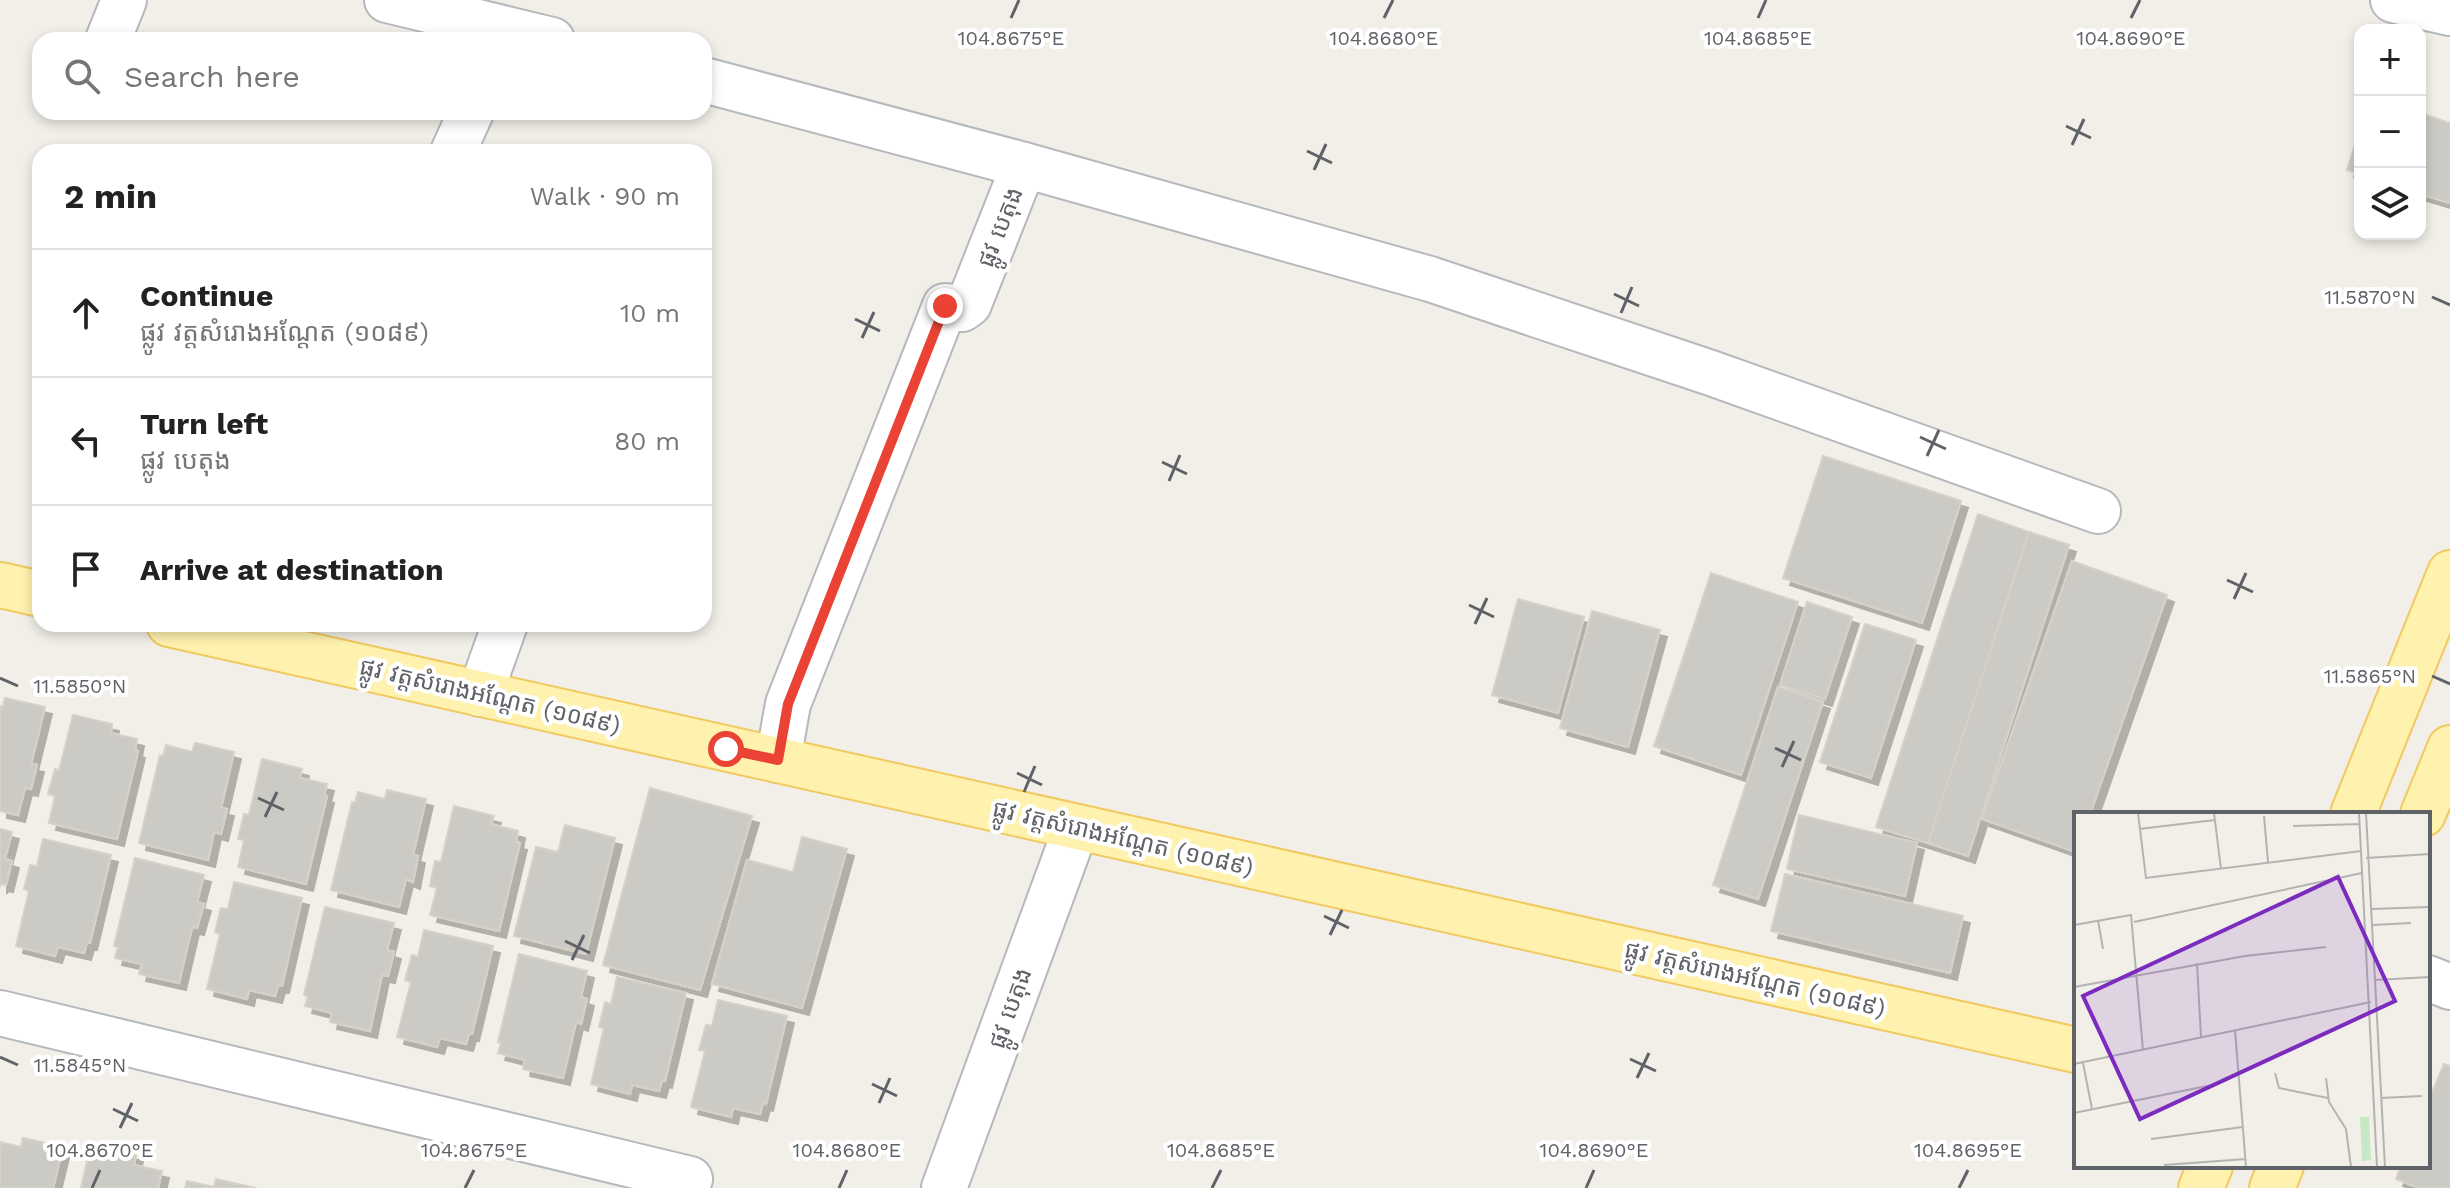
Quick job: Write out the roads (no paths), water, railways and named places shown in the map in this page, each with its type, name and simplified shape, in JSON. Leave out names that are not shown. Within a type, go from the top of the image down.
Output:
[{"type":"main road","points":[[2354,812],[2450,573]]},
{"type":"main road","points":[[0,585],[32,592]]},
{"type":"main road","name":"ផ្លូវ វត្តសំរោងអណ្ដែត (១០៨៩)","points":[[240,632],[275,636],[480,694],[2074,1050]]},
{"type":"main road","points":[[2424,812],[2450,748]]},
{"type":"main road","points":[[2201,1188],[2209,1168]]},
{"type":"main road","points":[[2272,1188],[2280,1168]]},
{"type":"street","points":[[111,32],[124,0]]},
{"type":"street","points":[[387,0],[510,23],[532,32]]},
{"type":"street","points":[[2393,0],[2450,13]]},
{"type":"street","points":[[712,82],[1024,165],[1430,279],[1711,373],[2098,511]]},
{"type":"street","points":[[457,144],[467,120]]},
{"type":"street","name":"ផ្លូវ បេតុង","points":[[778,760],[788,704],[945,306],[962,309],[969,304],[1024,165]]},
{"type":"street","points":[[480,694],[502,632]]},
{"type":"street","name":"ផ្លូវ បេតុង","points":[[944,1188],[1076,828]]},
{"type":"street","points":[[2430,979],[2450,987]]},
{"type":"street","points":[[0,1013],[690,1179]]}]
